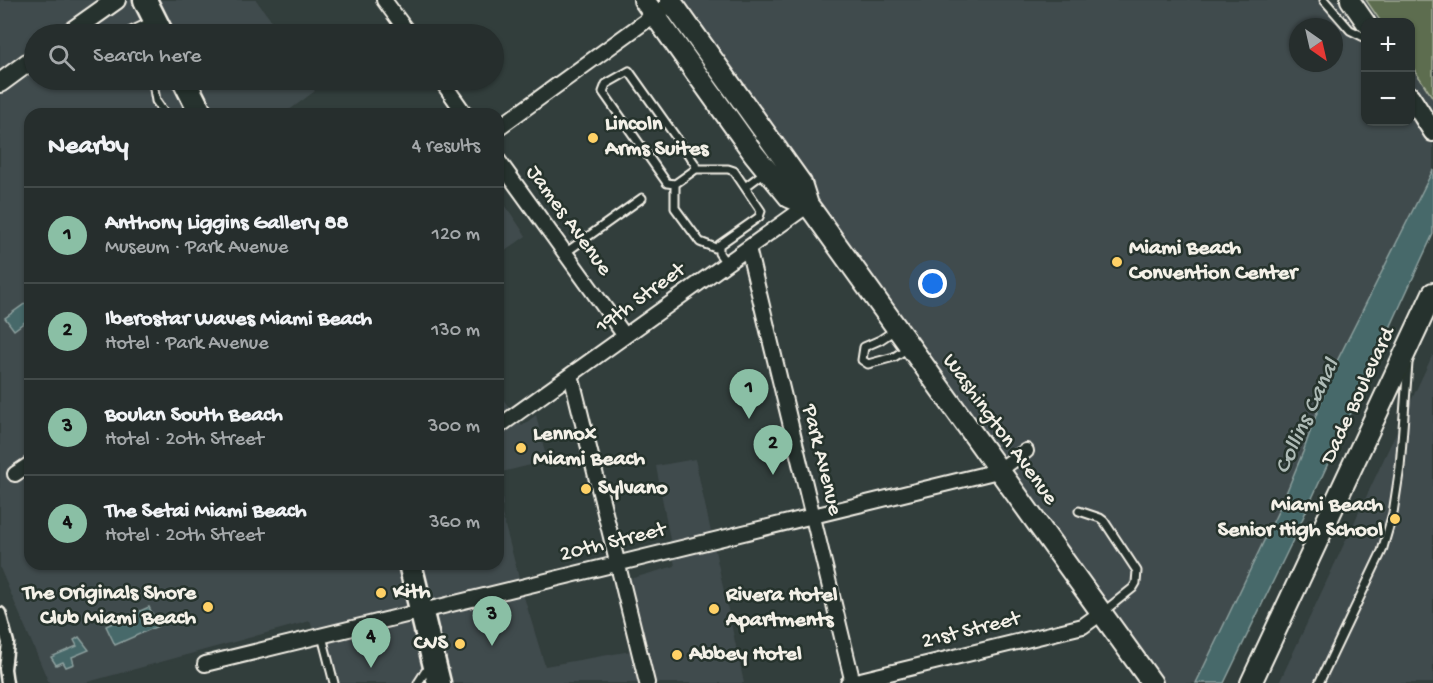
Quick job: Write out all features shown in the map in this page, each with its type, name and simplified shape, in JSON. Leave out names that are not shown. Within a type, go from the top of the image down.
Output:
[{"type":"main road","name":"Washington Avenue","points":[[671,1],[801,183],[808,205],[1152,683]]},
{"type":"main road","name":"Washington Avenue","points":[[649,7],[767,171],[789,197],[808,205]]},
{"type":"main road","points":[[189,90],[198,108]]},
{"type":"main road","name":"Dade Boulevard","points":[[1251,683],[1428,309],[1433,293]]},
{"type":"main road","points":[[412,570],[437,675]]},
{"type":"street","points":[[82,24],[116,0]]},
{"type":"street","points":[[384,0],[402,24]]},
{"type":"street","points":[[1350,0],[1362,18]]},
{"type":"street","points":[[504,123],[649,7],[671,1]]},
{"type":"street","points":[[0,83],[24,65]]},
{"type":"street","points":[[448,90],[461,108]]},
{"type":"street","points":[[1415,104],[1433,132]]},
{"type":"street","name":"James Avenue","points":[[504,168],[625,336]]},
{"type":"street","name":"19th Street","points":[[504,423],[808,205]]},
{"type":"street","name":"Park Avenue","points":[[748,248],[851,683]]},
{"type":"street","points":[[571,375],[647,683]]},
{"type":"street","name":"20th Street","points":[[205,664],[998,471],[1026,451]]},
{"type":"street","points":[[15,474],[24,468]]},
{"type":"street","points":[[0,613],[8,643],[5,669],[7,683]]},
{"type":"street","name":"21st Street","points":[[851,683],[1083,626],[1101,613]]},
{"type":"lane","points":[[1324,0],[1350,30],[1361,36]]},
{"type":"lane","points":[[696,169],[632,73],[624,72],[606,84],[603,92],[667,183],[675,184],[696,169],[728,169],[738,176],[761,211],[759,217],[719,245],[718,249]]},
{"type":"lane","points":[[154,90],[156,101],[161,108]]},
{"type":"lane","points":[[745,187],[767,171]]},
{"type":"lane","points":[[675,184],[675,208],[700,242],[718,249],[726,263]]},
{"type":"lane","points":[[565,253],[642,198]]},
{"type":"lane","points":[[897,329],[880,340],[866,345],[862,360],[868,364],[893,358],[909,347]]},
{"type":"lane","points":[[1319,683],[1382,551],[1393,513],[1400,467],[1409,346]]},
{"type":"lane","points":[[1080,511],[1104,521],[1137,571],[1133,588],[1101,613]]},
{"type":"lane","points":[[322,636],[334,683]]},
{"type":"lane","points":[[418,683],[425,672],[437,675]]},
{"type":"shaded area","points":[[0,0],[256,0],[274,24],[24,24],[24,90],[315,91],[292,108],[24,108],[24,570],[504,570],[504,522],[545,666],[648,648],[630,579],[675,566],[656,466],[695,459],[744,683],[330,683],[310,621],[84,683],[49,683],[0,568]]},
{"type":"shaded area","name":"Miami Beach Convention Center","points":[[657,0],[1433,0],[1433,170],[1331,373],[1282,503],[1196,683],[1147,683]]},
{"type":"shaded area","points":[[504,203],[526,236],[504,252]]},
{"type":"shaded area","name":"Miami Beach Senior High School","points":[[1433,354],[1433,683],[1279,683]]},
{"type":"shaded area","points":[[504,400],[522,426],[536,415],[547,461],[504,472]]},
{"type":"green space","points":[[1366,0],[1433,0],[1433,98],[1415,71],[1415,18],[1378,18]]},
{"type":"water","name":"Collins Canal","points":[[1433,170],[1433,234],[1292,542],[1224,683],[1196,683],[1282,503],[1331,373]]},
{"type":"water","points":[[24,304],[24,322],[14,330],[5,318]]},
{"type":"water","points":[[149,607],[158,626],[115,645],[106,626]]},
{"type":"water","points":[[79,637],[89,650],[72,657],[74,664],[66,667],[63,662],[56,665],[51,657],[77,646],[74,640]]},
{"type":"place","name":"Lincoln Arms Suites","points":[[593,138]]},
{"type":"place","name":"Miami Beach Convention Center","points":[[1117,262]]},
{"type":"place","name":"Anthony Liggins Gallery 88","points":[[749,419]]},
{"type":"place","name":"Lennox Miami Beach","points":[[521,448]]},
{"type":"place","name":"Iberostar Waves Miami Beach","points":[[773,475]]},
{"type":"place","name":"Sylvano","points":[[586,489]]},
{"type":"place","name":"Miami Beach Senior High School","points":[[1395,519]]},
{"type":"place","name":"Kith","points":[[381,593]]},
{"type":"place","name":"The Originals Shore Club Miami Beach","points":[[208,607]]},
{"type":"place","name":"Rivera Hotel Apartments","points":[[714,609]]},
{"type":"place","name":"CVS","points":[[460,644]]},
{"type":"place","name":"Boulan South Beach","points":[[492,646]]},
{"type":"place","name":"Abbey Hotel","points":[[677,655]]},
{"type":"place","name":"The Setai Miami Beach","points":[[371,668]]}]
